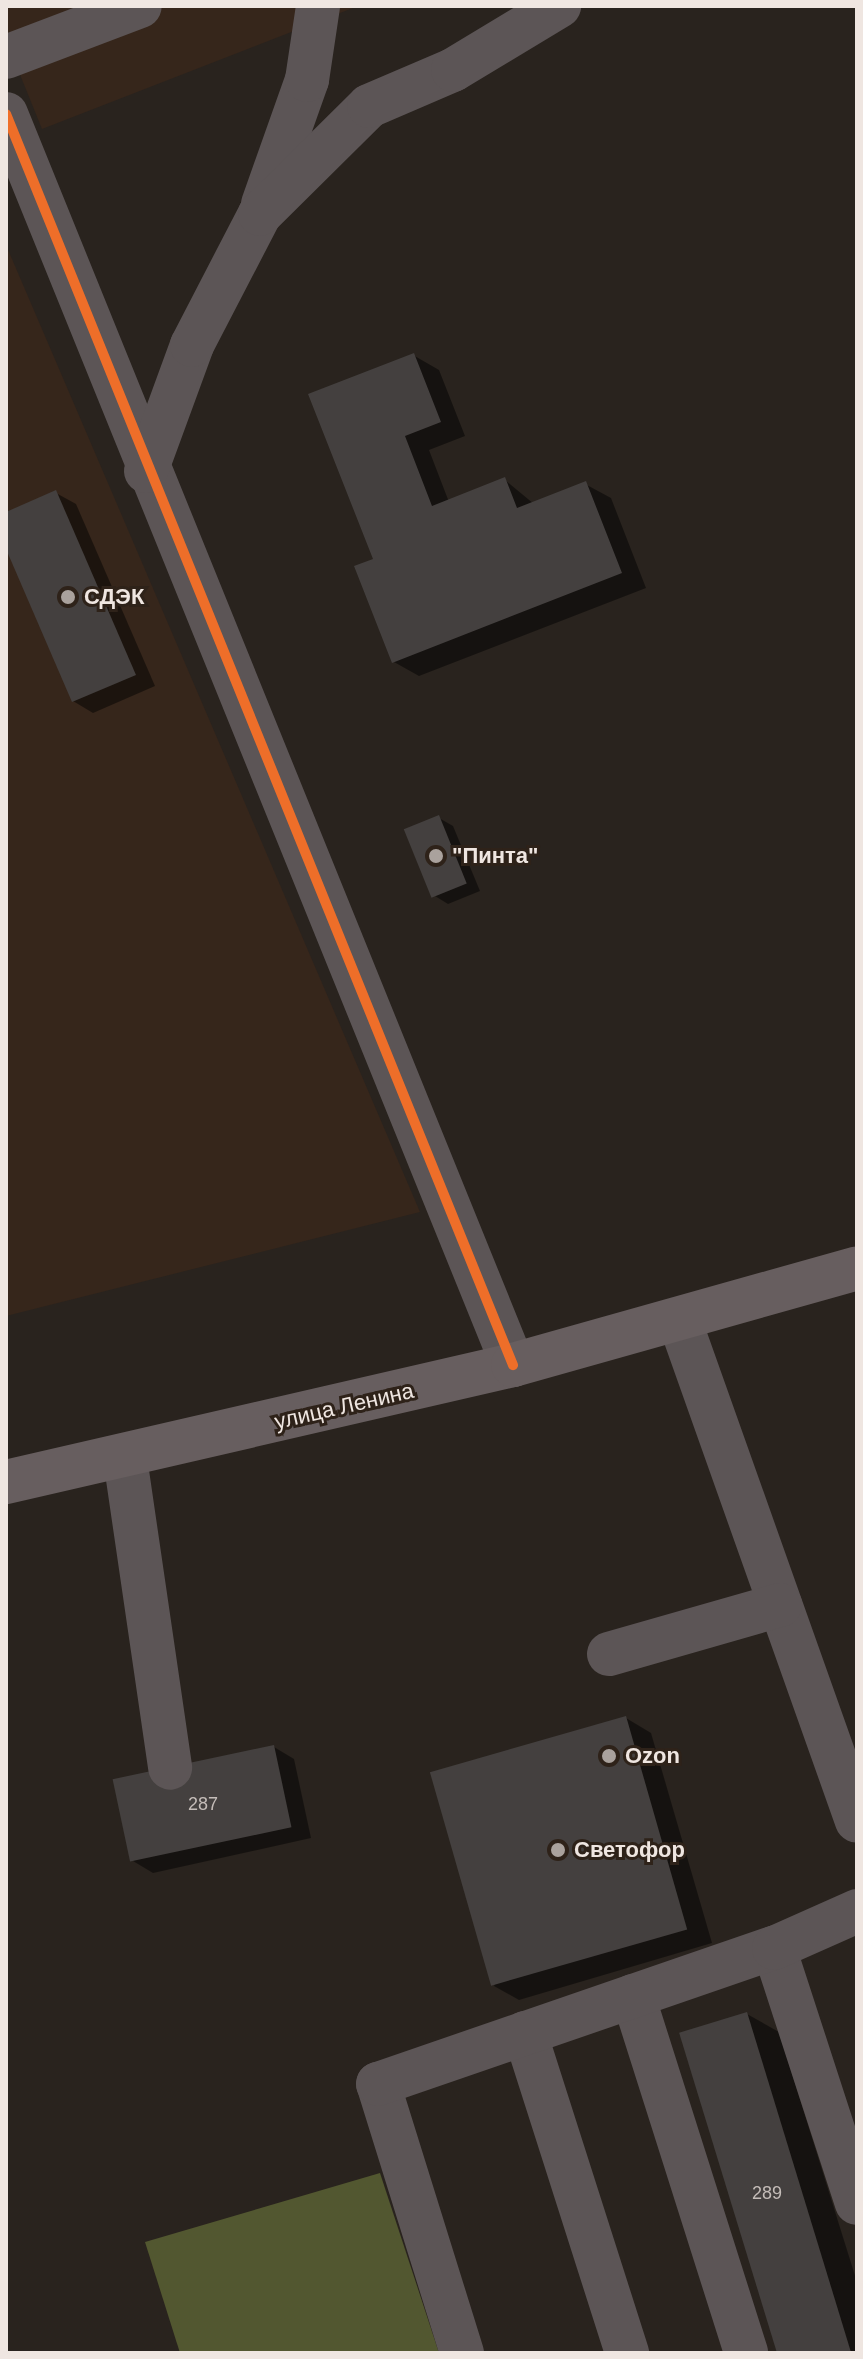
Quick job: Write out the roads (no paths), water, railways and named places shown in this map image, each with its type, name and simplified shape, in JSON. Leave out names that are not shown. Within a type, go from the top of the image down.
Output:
[{"type":"main road","name":"улица Ленина","points":[[6,1482],[125,1458],[513,1365],[680,1322],[857,1268]]},
{"type":"street","points":[[6,57],[140,6]]},
{"type":"street","points":[[146,471],[192,345],[260,214],[307,80],[318,6]]},
{"type":"street","points":[[260,214],[369,106],[453,70],[559,6]]},
{"type":"street","points":[[6,114],[146,471],[513,1365]]},
{"type":"street","points":[[680,1322],[857,1821]]},
{"type":"street","points":[[125,1458],[170,1768]]},
{"type":"street","points":[[609,1654],[780,1605]]},
{"type":"street","points":[[462,2353],[378,2084],[774,1948],[857,1911]]},
{"type":"street","points":[[774,1948],[857,2203]]},
{"type":"street","points":[[633,1996],[746,2353]]},
{"type":"street","points":[[525,2033],[627,2353]]},
{"type":"place","name":"СДЭК","points":[[68,597]]},
{"type":"place","name":"\"Пинта\"","points":[[436,856]]},
{"type":"place","name":"Ozon","points":[[609,1756]]},
{"type":"place","name":"Светофор","points":[[558,1850]]}]
